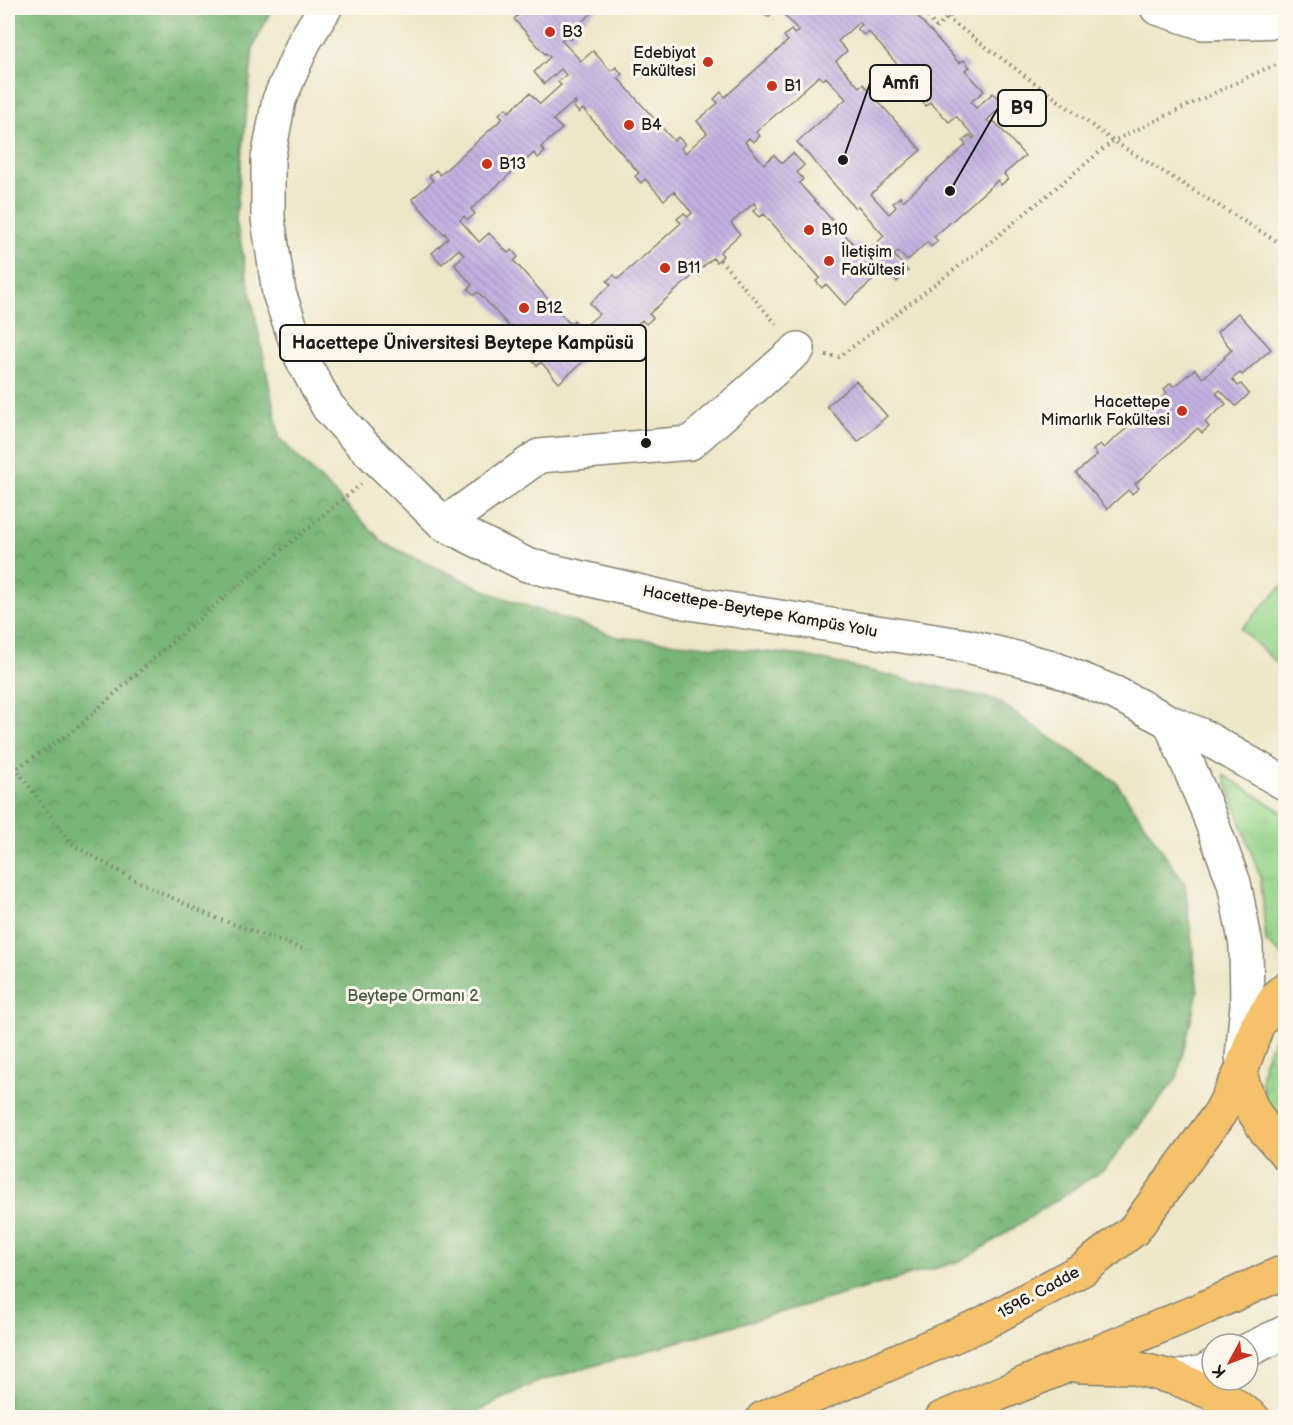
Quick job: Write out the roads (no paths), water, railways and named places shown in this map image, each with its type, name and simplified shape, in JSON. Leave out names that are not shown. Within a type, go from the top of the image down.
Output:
[{"type":"main road","name":"1596. Cadde","points":[[763,1418],[982,1324],[1083,1269],[1134,1230],[1220,1113],[1240,1074],[1257,1026],[1278,995],[1286,988]]},
{"type":"main road","points":[[1240,1074],[1251,1107],[1266,1131],[1286,1154]]},
{"type":"main road","points":[[942,1418],[1204,1308],[1286,1271]]},
{"type":"main road","points":[[1065,1366],[1131,1366],[1175,1378],[1228,1400],[1253,1418]]},
{"type":"street","name":"Hacettepe-Beytepe Kampüs Yolu","points":[[325,8],[304,42],[279,100],[268,159],[268,219],[279,293],[302,359],[328,407],[361,443],[444,524],[527,565],[632,590],[689,603],[967,646],[1048,666],[1115,693],[1170,722],[1201,735],[1286,784]]},
{"type":"street","points":[[1157,8],[1203,23],[1286,21]]},
{"type":"street","points":[[444,524],[539,456],[690,443],[798,349]]},
{"type":"street","points":[[1170,722],[1206,807],[1234,883],[1246,945],[1247,1005],[1240,1074]]},
{"type":"street","points":[[1260,1344],[1286,1332]]},
{"type":"street","points":[[1175,1378],[1200,1373]]},
{"type":"place","name":"B3","points":[[550,32]]},
{"type":"place","name":"Edebiyat Fakültesi","points":[[708,62]]},
{"type":"place","name":"B1","points":[[772,86]]},
{"type":"place","name":"B4","points":[[629,125]]},
{"type":"place","name":"Amfi","points":[[843,160]]},
{"type":"place","name":"B13","points":[[487,164]]},
{"type":"place","name":"B9","points":[[950,191]]},
{"type":"place","name":"B10","points":[[809,230]]},
{"type":"place","name":"İletişim Fakültesi","points":[[829,261]]},
{"type":"place","name":"B11","points":[[665,268]]},
{"type":"place","name":"B12","points":[[524,308]]},
{"type":"place","name":"Hacettepe Mimarlık Fakültesi","points":[[1182,411]]},
{"type":"place","name":"Hacettepe Üniversitesi Beytepe Kampüsü","points":[[646,443]]},
{"type":"park label","name":"Beytepe Ormanı 2","points":[[413,996]]}]
